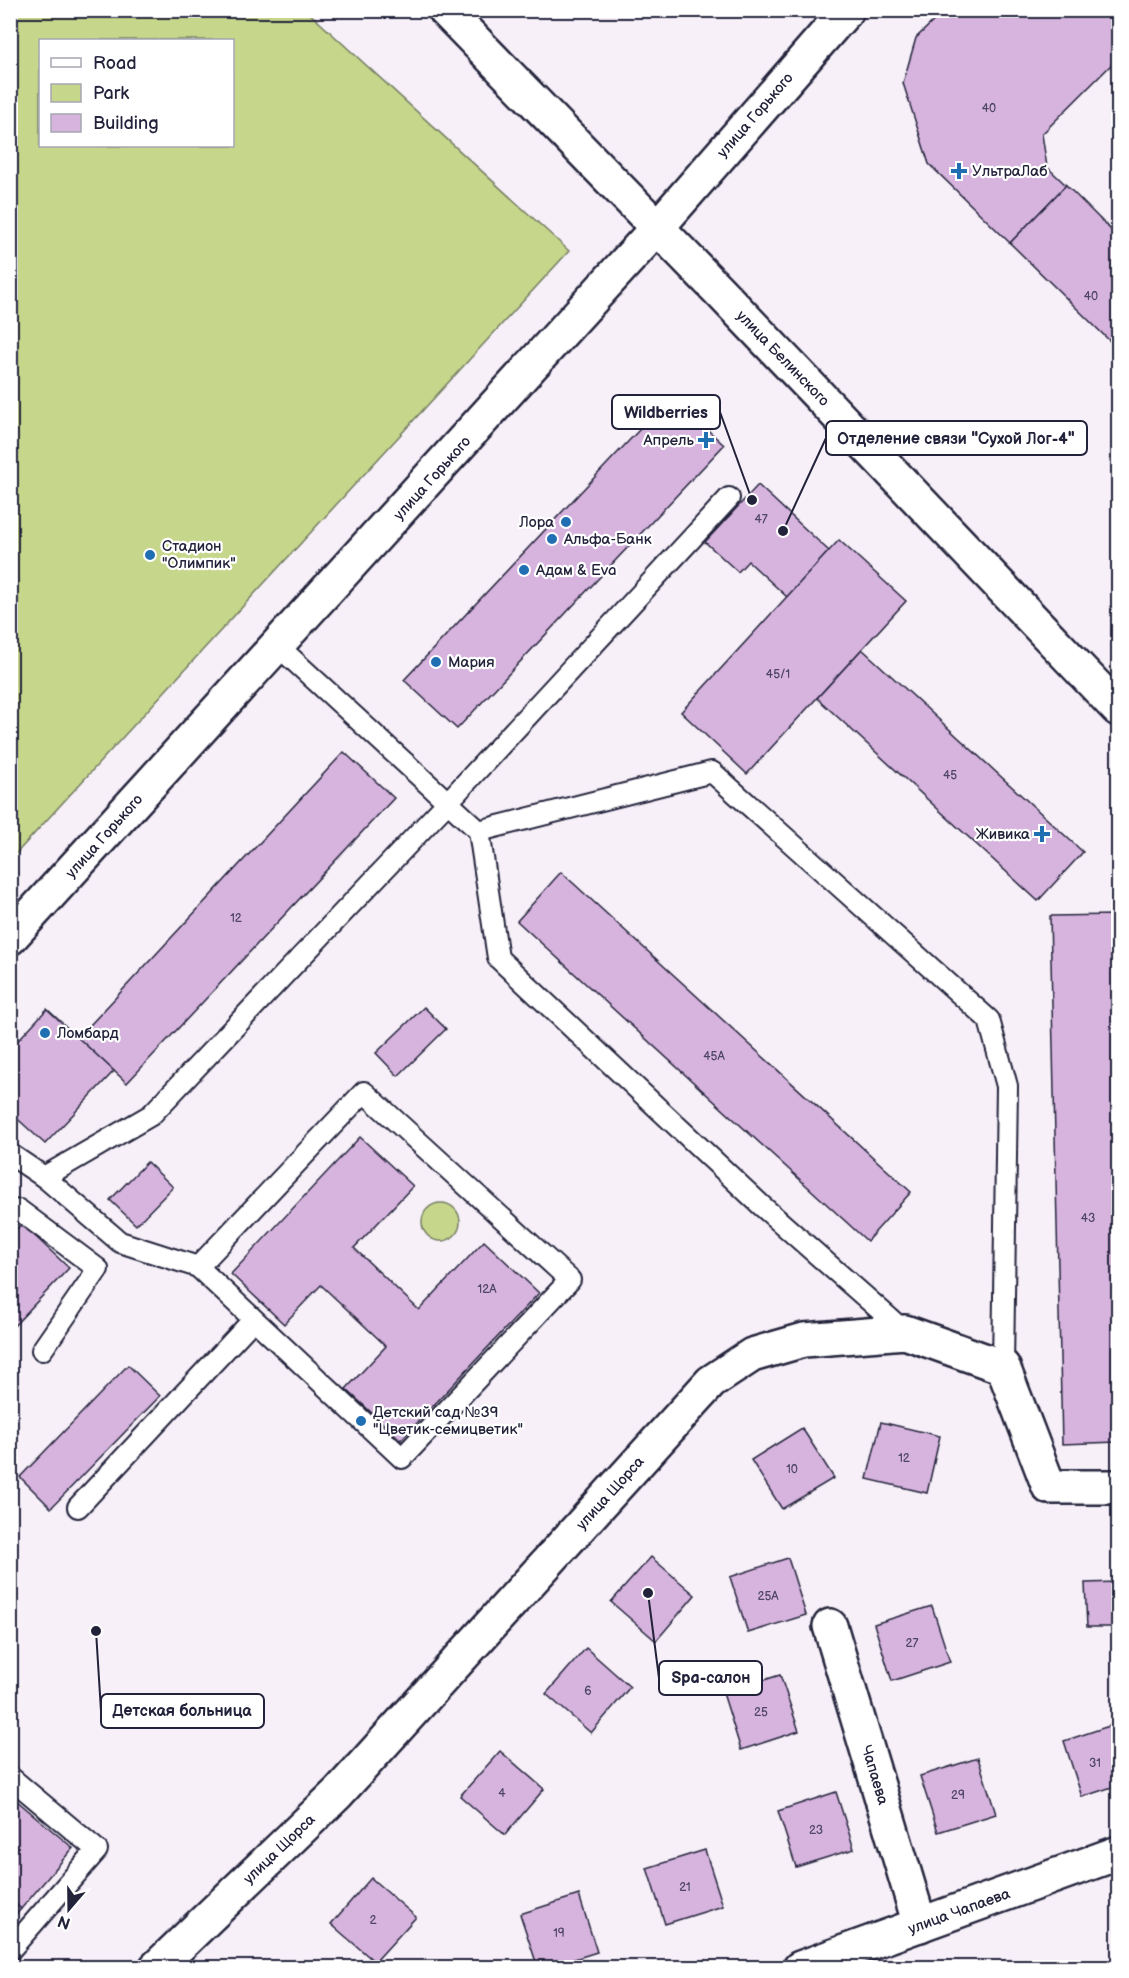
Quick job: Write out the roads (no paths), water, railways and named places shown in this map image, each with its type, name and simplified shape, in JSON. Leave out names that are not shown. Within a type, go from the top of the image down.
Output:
[{"type":"street","name":"улица Белинского","points":[[445,10],[736,309],[1119,709]]},
{"type":"street","name":"улица Горького","points":[[10,938],[656,229],[847,10]]},
{"type":"street","name":"улица Щорса","points":[[156,1968],[338,1793],[711,1382],[752,1355],[804,1340],[904,1332],[1003,1367]]},
{"type":"street","points":[[1003,1367],[1050,1487],[1119,1487]]},
{"type":"street","name":"Чапаева","points":[[830,1626],[920,1925]]},
{"type":"street","name":"улица Чапаева","points":[[800,1968],[1119,1853]]},
{"type":"lane","points":[[44,1177],[151,1115],[447,802],[729,498]]},
{"type":"lane","points":[[278,646],[479,831],[498,958],[762,1206],[904,1332]]},
{"type":"lane","points":[[479,831],[712,772],[989,1020],[1007,1086],[1003,1367]]},
{"type":"lane","points":[[10,1154],[44,1177],[120,1242],[198,1267],[402,1458],[570,1280],[364,1092],[198,1267]]},
{"type":"lane","points":[[10,1213],[19,1210],[98,1269],[42,1350]]},
{"type":"lane","points":[[78,1507],[254,1320]]},
{"type":"lane","points":[[10,1777],[97,1850],[10,1950]]},
{"type":"place","name":"УльтраЛаб","points":[[959,171]]},
{"type":"place","name":"Апрель","points":[[706,440]]},
{"type":"place","name":"Wildberries","points":[[752,500]]},
{"type":"place","name":"Лора","points":[[566,522]]},
{"type":"place","name":"Отделение связи \"Сухой Лог-4\"","points":[[783,531]]},
{"type":"place","name":"Альфа-Банк","points":[[552,539]]},
{"type":"place","name":"Стадион \"Олимпик\"","points":[[150,555]]},
{"type":"place","name":"Адам & Eva","points":[[524,570]]},
{"type":"place","name":"Мария","points":[[436,662]]},
{"type":"place","name":"Живика","points":[[1042,834]]},
{"type":"place","name":"Ломбард","points":[[45,1033]]},
{"type":"place","name":"Детский сад №39 \"Цветик-семицветик\"","points":[[361,1421]]},
{"type":"place","name":"Spa-салон","points":[[648,1593]]},
{"type":"place","name":"Детская больница","points":[[96,1631]]}]
